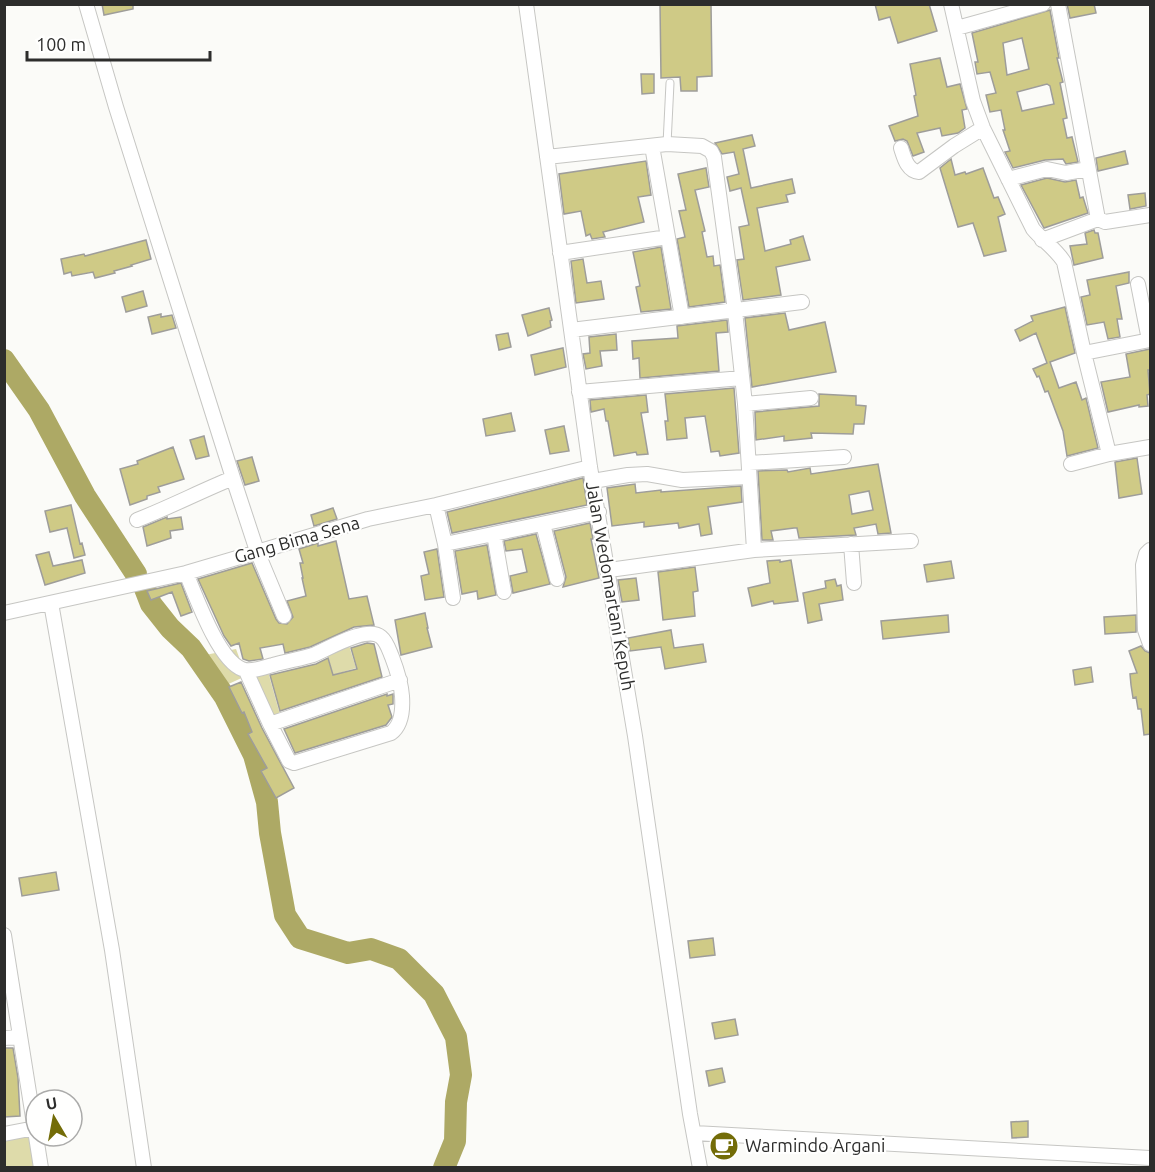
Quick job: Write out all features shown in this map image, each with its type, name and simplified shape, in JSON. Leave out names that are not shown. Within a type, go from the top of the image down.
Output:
[{"type":"street","points":[[86,4],[116,107],[233,478],[257,551],[284,616]]},
{"type":"street","name":"Jalan Wedomartani Kepuh","points":[[526,4],[591,474],[609,570],[700,1167]]},
{"type":"street","points":[[951,4],[973,101],[983,128],[1033,229],[1064,262],[1109,454]]},
{"type":"street","points":[[957,28],[1043,4]]},
{"type":"street","points":[[1058,4],[1098,219]]},
{"type":"street","points":[[901,148],[909,166],[919,172],[983,128]]},
{"type":"street","points":[[547,157],[667,144],[702,146],[711,151],[714,157],[735,311],[745,404],[754,550]]},
{"type":"street","points":[[652,146],[682,317]]},
{"type":"street","points":[[1008,179],[1047,170],[1066,173],[1088,169]]},
{"type":"street","points":[[1042,240],[1098,219],[1105,222],[1150,215]]},
{"type":"street","points":[[560,253],[668,237]]},
{"type":"street","points":[[1084,353],[1150,340],[1138,284]]},
{"type":"street","points":[[571,330],[802,302]]},
{"type":"street","points":[[579,392],[742,378]]},
{"type":"street","points":[[745,404],[812,398]]},
{"type":"street","points":[[1071,464],[1150,447]]},
{"type":"street","name":"Gang Bima Sena","points":[[4,613],[186,573],[368,519],[591,474],[647,474],[682,480],[844,457]]},
{"type":"street","points":[[137,520],[233,478]]},
{"type":"street","points":[[436,505],[445,544],[453,598]]},
{"type":"street","points":[[445,544],[599,512]]},
{"type":"street","points":[[543,524],[557,579]]},
{"type":"street","points":[[494,534],[504,592]]},
{"type":"street","points":[[609,570],[754,550],[911,542]]},
{"type":"street","points":[[851,544],[854,583]]},
{"type":"street","points":[[1150,550],[1146,554],[1143,565],[1145,630],[1150,644]]},
{"type":"street","points":[[186,573],[209,626],[233,663],[246,671],[289,761],[294,763],[386,736],[395,730],[404,710],[400,680],[387,646],[375,633],[339,642],[313,655],[246,671]]},
{"type":"street","points":[[51,603],[112,950],[144,1167]]},
{"type":"street","points":[[270,724],[400,680]]},
{"type":"street","points":[[4,935],[28,1088]]},
{"type":"street","points":[[4,1038],[20,1037]]},
{"type":"street","points":[[4,1134],[24,1130]]},
{"type":"street","points":[[694,1133],[1150,1158]]},
{"type":"street","points":[[38,1148],[41,1167]]},
{"type":"lane","points":[[667,144],[670,83]]},
{"type":"shaded area","points":[[348,642],[356,668],[333,675],[326,649]]},
{"type":"shaded area","points":[[236,649],[246,676],[224,686],[205,655]]},
{"type":"shaded area","points":[[267,668],[281,718],[271,721],[248,674]]},
{"type":"shaded area","points":[[24,1135],[24,1148],[35,1148],[39,1167],[5,1167],[4,1138]]},
{"type":"building","points":[[102,4],[133,4],[133,9],[104,15]]},
{"type":"building","points":[[660,4],[711,4],[712,76],[697,77],[697,91],[681,91],[680,77],[661,78]]},
{"type":"building","points":[[875,4],[929,4],[937,31],[898,43],[890,17],[879,20]]},
{"type":"building","points":[[1067,4],[1094,4],[1096,13],[1070,18]]},
{"type":"building","points":[[1050,10],[1063,82],[1060,83],[1067,118],[1063,119],[1067,138],[1072,137],[1078,162],[1066,164],[1063,159],[1045,160],[1013,168],[1005,152],[1010,151],[1003,130],[1005,130],[1001,110],[990,112],[986,95],[996,93],[990,72],[977,74],[975,62],[978,62],[972,33]],"holes":[[[1022,38],[1029,69],[1007,75],[1003,43]],[[1047,84],[1050,86],[1054,104],[1022,111],[1017,92]]]},
{"type":"building","points":[[940,58],[947,87],[960,84],[967,109],[962,110],[965,128],[958,133],[942,136],[940,128],[917,133],[924,152],[913,156],[907,141],[903,139],[895,141],[889,126],[918,116],[910,64]]},
{"type":"building","points":[[641,74],[654,74],[654,93],[642,94]]},
{"type":"building","points":[[752,135],[755,146],[743,149],[751,188],[792,179],[795,193],[786,195],[788,202],[757,208],[765,251],[791,244],[790,240],[803,236],[810,260],[776,267],[781,295],[743,300],[737,260],[744,259],[739,227],[749,225],[741,188],[730,191],[727,177],[739,174],[734,152],[722,154],[715,143]]},
{"type":"building","points":[[1125,151],[1128,164],[1098,171],[1096,158]]},
{"type":"building","points":[[951,159],[955,175],[983,168],[994,198],[998,197],[1005,214],[998,217],[1006,251],[984,256],[973,223],[958,227],[940,168]]},
{"type":"building","points":[[646,161],[651,195],[638,197],[644,222],[603,232],[605,237],[592,239],[590,234],[586,236],[581,211],[564,214],[559,174]]},
{"type":"building","points":[[706,168],[709,187],[695,190],[705,231],[702,232],[707,257],[713,256],[714,266],[720,265],[725,302],[689,307],[677,239],[685,237],[679,211],[686,210],[678,174]]},
{"type":"building","points":[[1047,178],[1065,182],[1076,180],[1080,198],[1083,197],[1088,213],[1044,228],[1021,185]]},
{"type":"building","points":[[1145,193],[1146,206],[1130,209],[1128,195]]},
{"type":"building","points":[[1094,230],[1098,233],[1103,258],[1074,265],[1070,246],[1087,244],[1085,233]]},
{"type":"building","points":[[146,240],[151,259],[95,278],[93,272],[72,276],[71,272],[64,274],[61,259],[84,254],[85,256]]},
{"type":"building","points":[[661,247],[671,309],[641,312],[636,287],[640,286],[633,252]]},
{"type":"building","points":[[583,259],[587,283],[601,281],[604,299],[576,303],[571,261]]},
{"type":"building","points":[[1129,272],[1129,283],[1116,286],[1122,319],[1117,319],[1120,337],[1108,339],[1104,322],[1087,325],[1081,297],[1090,295],[1087,280]]},
{"type":"building","points":[[143,291],[147,306],[126,312],[122,297]]},
{"type":"building","points":[[1065,307],[1075,353],[1050,362],[1059,388],[1076,382],[1082,400],[1086,398],[1098,448],[1067,456],[1063,431],[1048,391],[1045,392],[1039,376],[1037,377],[1033,369],[1047,363],[1036,333],[1020,341],[1015,330],[1033,321],[1031,316]]},
{"type":"building","points":[[549,308],[551,327],[528,336],[522,315]]},
{"type":"building","points":[[785,313],[789,330],[825,322],[836,372],[752,387],[745,318]]},
{"type":"building","points":[[161,314],[161,317],[172,315],[176,328],[152,334],[148,317]]},
{"type":"building","points":[[727,320],[728,332],[716,333],[719,371],[640,378],[639,358],[633,359],[632,341],[678,338],[677,326]]},
{"type":"building","points":[[508,333],[511,347],[499,350],[496,335]]},
{"type":"building","points":[[616,334],[617,350],[600,351],[602,366],[586,369],[583,354],[590,353],[589,337]]},
{"type":"building","points":[[563,348],[566,367],[535,375],[531,355]]},
{"type":"building","points":[[1150,349],[1148,406],[1139,407],[1139,405],[1108,412],[1101,382],[1130,377],[1126,354]]},
{"type":"building","points":[[734,388],[739,453],[720,456],[719,451],[711,452],[705,416],[685,418],[687,438],[667,440],[665,421],[668,421],[665,394]]},
{"type":"building","points":[[819,394],[856,396],[856,405],[866,406],[864,424],[854,424],[853,434],[811,433],[812,438],[784,441],[784,436],[756,440],[755,412],[819,406]]},
{"type":"building","points":[[646,395],[648,412],[641,413],[648,454],[637,455],[636,452],[614,456],[604,409],[591,412],[590,400]]},
{"type":"building","points":[[511,413],[515,431],[486,436],[483,419]]},
{"type":"building","points":[[564,426],[569,451],[550,454],[545,430]]},
{"type":"building","points":[[204,436],[209,456],[196,459],[190,440]]},
{"type":"building","points":[[173,447],[184,479],[158,487],[160,492],[130,505],[120,469],[138,464],[137,461]]},
{"type":"building","points":[[252,457],[259,481],[245,485],[237,461]]},
{"type":"building","points":[[1137,458],[1142,494],[1119,498],[1115,462]]},
{"type":"building","points":[[878,464],[891,533],[878,534],[876,524],[854,528],[856,535],[799,538],[797,528],[794,528],[771,531],[773,540],[762,540],[758,471],[787,470],[788,472],[810,468],[811,474]],"holes":[[[869,491],[873,510],[852,514],[849,495]]]},
{"type":"building","points":[[583,478],[587,505],[452,533],[447,512]]},
{"type":"building","points":[[635,484],[636,493],[741,486],[742,502],[708,507],[712,534],[701,536],[699,524],[679,528],[678,523],[644,527],[644,522],[612,526],[607,488]]},
{"type":"building","points":[[71,505],[80,544],[82,543],[85,555],[74,558],[67,528],[50,532],[45,511]]},
{"type":"building","points":[[333,508],[337,519],[314,526],[311,515]]},
{"type":"building","points":[[167,517],[167,519],[181,517],[183,529],[170,531],[171,538],[147,546],[143,527]]},
{"type":"building","points":[[590,523],[599,578],[563,587],[566,577],[554,531]]},
{"type":"building","points":[[536,534],[550,584],[513,593],[510,576],[527,572],[522,549],[506,551],[504,541]]},
{"type":"building","points":[[336,541],[349,599],[367,596],[374,625],[354,627],[310,647],[285,653],[283,644],[260,648],[263,659],[249,661],[243,659],[239,643],[231,646],[224,636],[198,579],[252,563],[276,619],[279,623],[287,624],[293,617],[287,601],[306,596],[300,563],[303,563],[299,549],[318,543],[318,546]]},
{"type":"building","points":[[487,545],[496,595],[478,599],[477,591],[462,594],[455,551]]},
{"type":"building","points":[[437,549],[444,597],[425,600],[421,576],[429,574],[424,552]]},
{"type":"building","points":[[49,552],[53,566],[82,560],[85,573],[45,585],[36,555]]},
{"type":"building","points":[[780,560],[780,562],[791,560],[798,601],[774,604],[773,601],[752,606],[748,588],[770,583],[767,561]]},
{"type":"building","points":[[951,561],[954,578],[927,582],[924,565]]},
{"type":"building","points":[[695,567],[698,591],[693,592],[695,616],[663,620],[658,572]]},
{"type":"building","points":[[636,578],[639,600],[622,602],[618,580]]},
{"type":"building","points":[[835,579],[837,586],[841,585],[843,600],[819,604],[822,620],[808,623],[803,593],[826,588],[825,581]]},
{"type":"building","points":[[181,583],[192,612],[181,616],[172,592],[151,600],[147,591]]},
{"type":"building","points":[[425,613],[432,647],[401,655],[395,620]]},
{"type":"building","points":[[948,615],[949,632],[883,639],[881,621]]},
{"type":"building","points":[[1136,615],[1136,632],[1105,634],[1104,617]]},
{"type":"building","points":[[671,630],[674,648],[703,644],[706,662],[665,669],[661,647],[630,651],[628,638]]},
{"type":"building","points":[[367,643],[374,644],[382,677],[280,711],[270,675],[316,664],[328,658],[333,675],[357,669],[351,648]]},
{"type":"building","points":[[1141,646],[1150,653],[1150,734],[1144,735],[1141,709],[1138,709],[1136,697],[1133,698],[1130,674],[1137,673],[1129,651]]},
{"type":"building","points":[[1091,667],[1093,682],[1075,685],[1073,670]]},
{"type":"building","points":[[241,682],[294,788],[276,798],[261,771],[267,768],[248,734],[252,732],[244,712],[242,713],[229,687]]},
{"type":"building","points":[[387,694],[387,696],[393,694],[393,704],[388,705],[392,717],[386,725],[295,753],[284,729]]},
{"type":"building","points":[[56,872],[59,890],[22,896],[19,878]]},
{"type":"building","points":[[713,938],[715,955],[690,958],[688,941]]},
{"type":"building","points":[[735,1019],[738,1035],[715,1039],[712,1023]]},
{"type":"building","points":[[4,1048],[13,1048],[18,1078],[20,1116],[4,1117]]},
{"type":"building","points":[[722,1068],[725,1082],[709,1086],[706,1071]]},
{"type":"building","points":[[1028,1121],[1028,1137],[1012,1138],[1011,1122]]},
{"type":"waterway","points":[[4,360],[39,410],[85,496],[136,574]]},
{"type":"waterway","points":[[144,586],[151,604],[170,628],[191,648],[225,697],[254,755],[267,802],[270,833],[285,915],[300,938],[348,953],[371,949],[399,959],[434,994],[456,1037],[461,1075],[456,1102],[455,1141],[444,1168]]},
{"type":"place","name":"Warmindo Argani","points":[[724,1146]]}]
